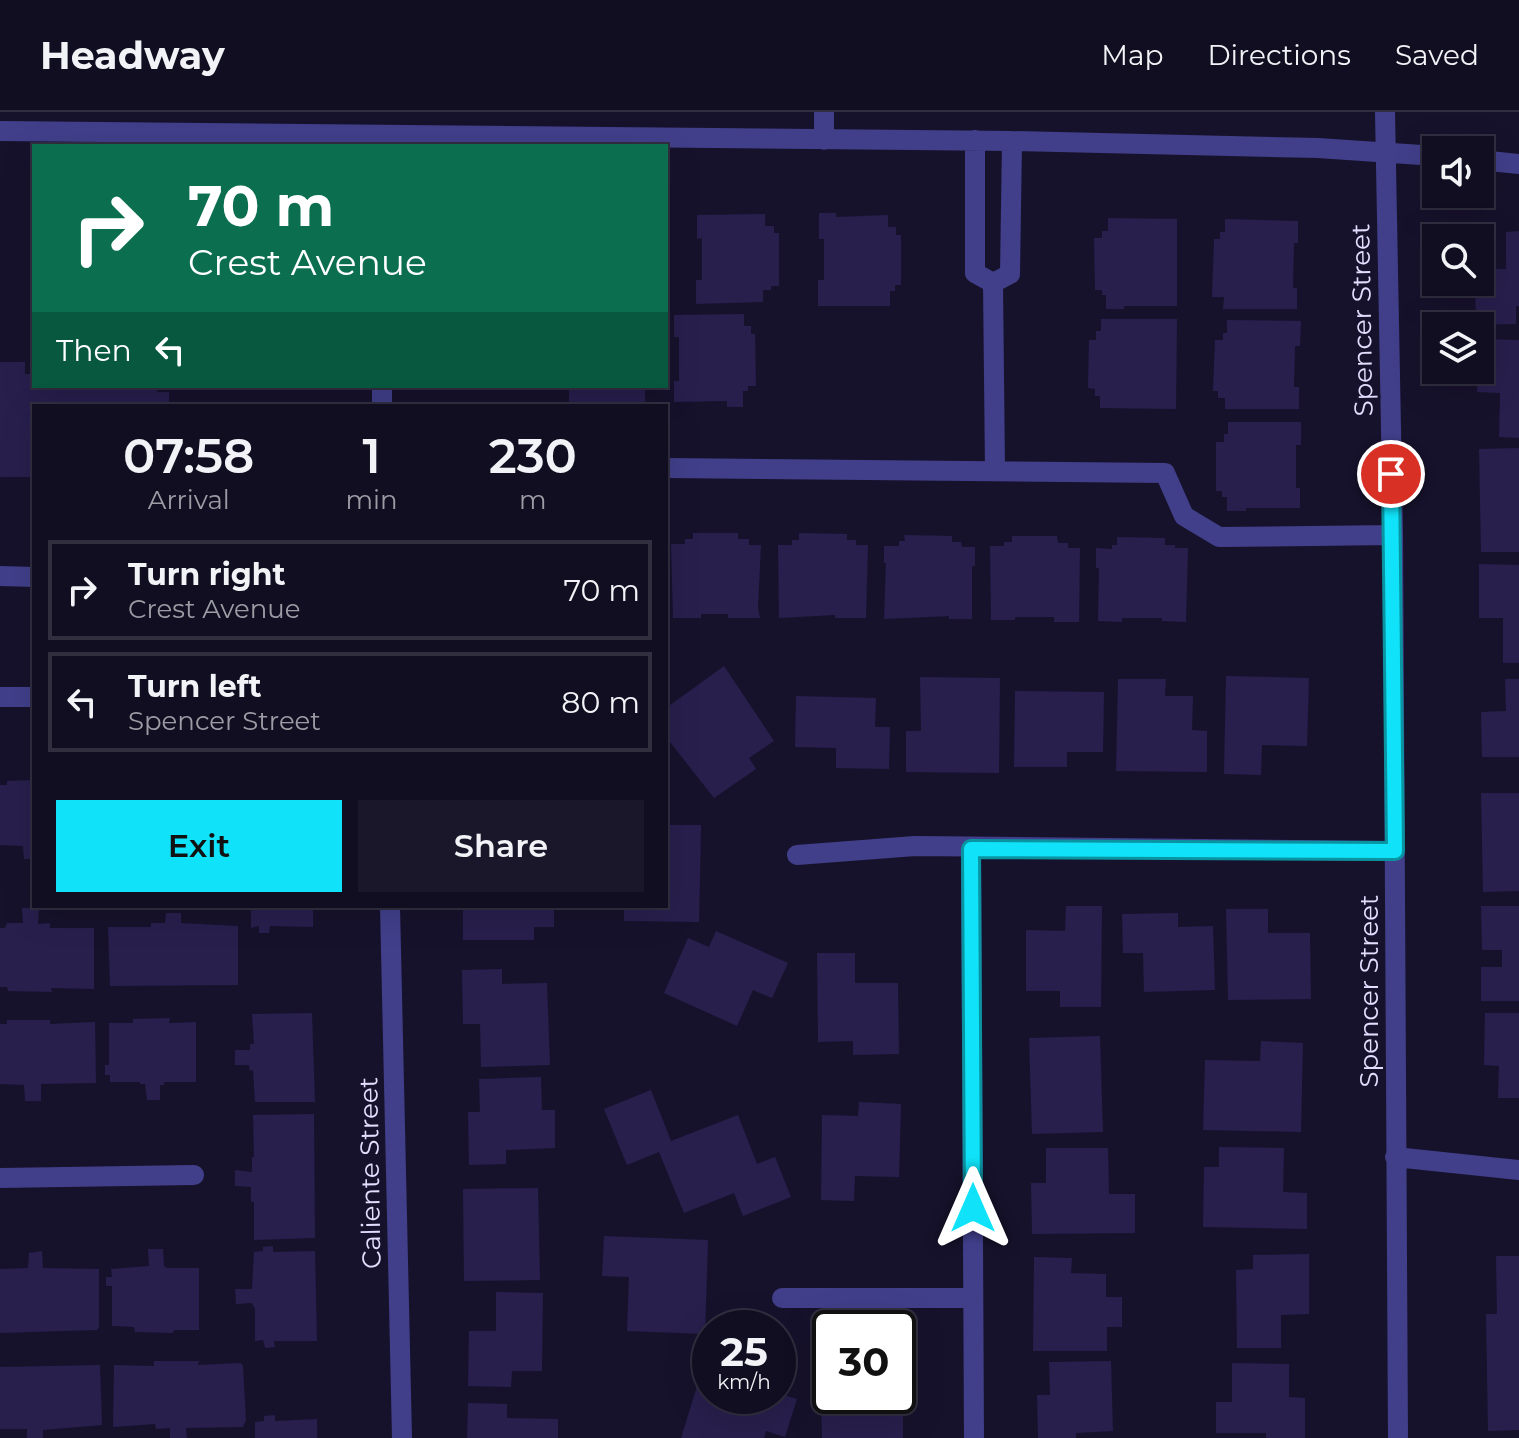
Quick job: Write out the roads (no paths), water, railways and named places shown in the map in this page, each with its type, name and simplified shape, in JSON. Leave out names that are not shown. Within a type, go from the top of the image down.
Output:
[{"type":"street","points":[[824,112],[824,140]]},
{"type":"street","name":"Spencer Street","points":[[1385,112],[1393,535],[1398,1438]]},
{"type":"street","points":[[0,131],[107,122],[378,140],[975,140],[1422,155]]},
{"type":"street","points":[[975,140],[975,273],[993,283]]},
{"type":"street","points":[[993,283],[1010,274],[1012,141]]},
{"type":"street","points":[[1494,161],[1519,164]]},
{"type":"street","points":[[993,283],[995,471]]},
{"type":"street","points":[[668,468],[1165,473],[1184,516],[1219,537],[1393,535]]},
{"type":"street","points":[[0,576],[32,577]]},
{"type":"street","points":[[0,697],[32,697]]},
{"type":"street","points":[[797,855],[915,846],[971,849],[1395,851]]},
{"type":"street","points":[[971,849],[974,1438]]},
{"type":"street","name":"Caliente Street","points":[[390,908],[402,1438]]},
{"type":"street","points":[[1395,1157],[1519,1170]]},
{"type":"street","points":[[0,1178],[194,1175]]},
{"type":"street","points":[[782,1298],[973,1298]]}]
